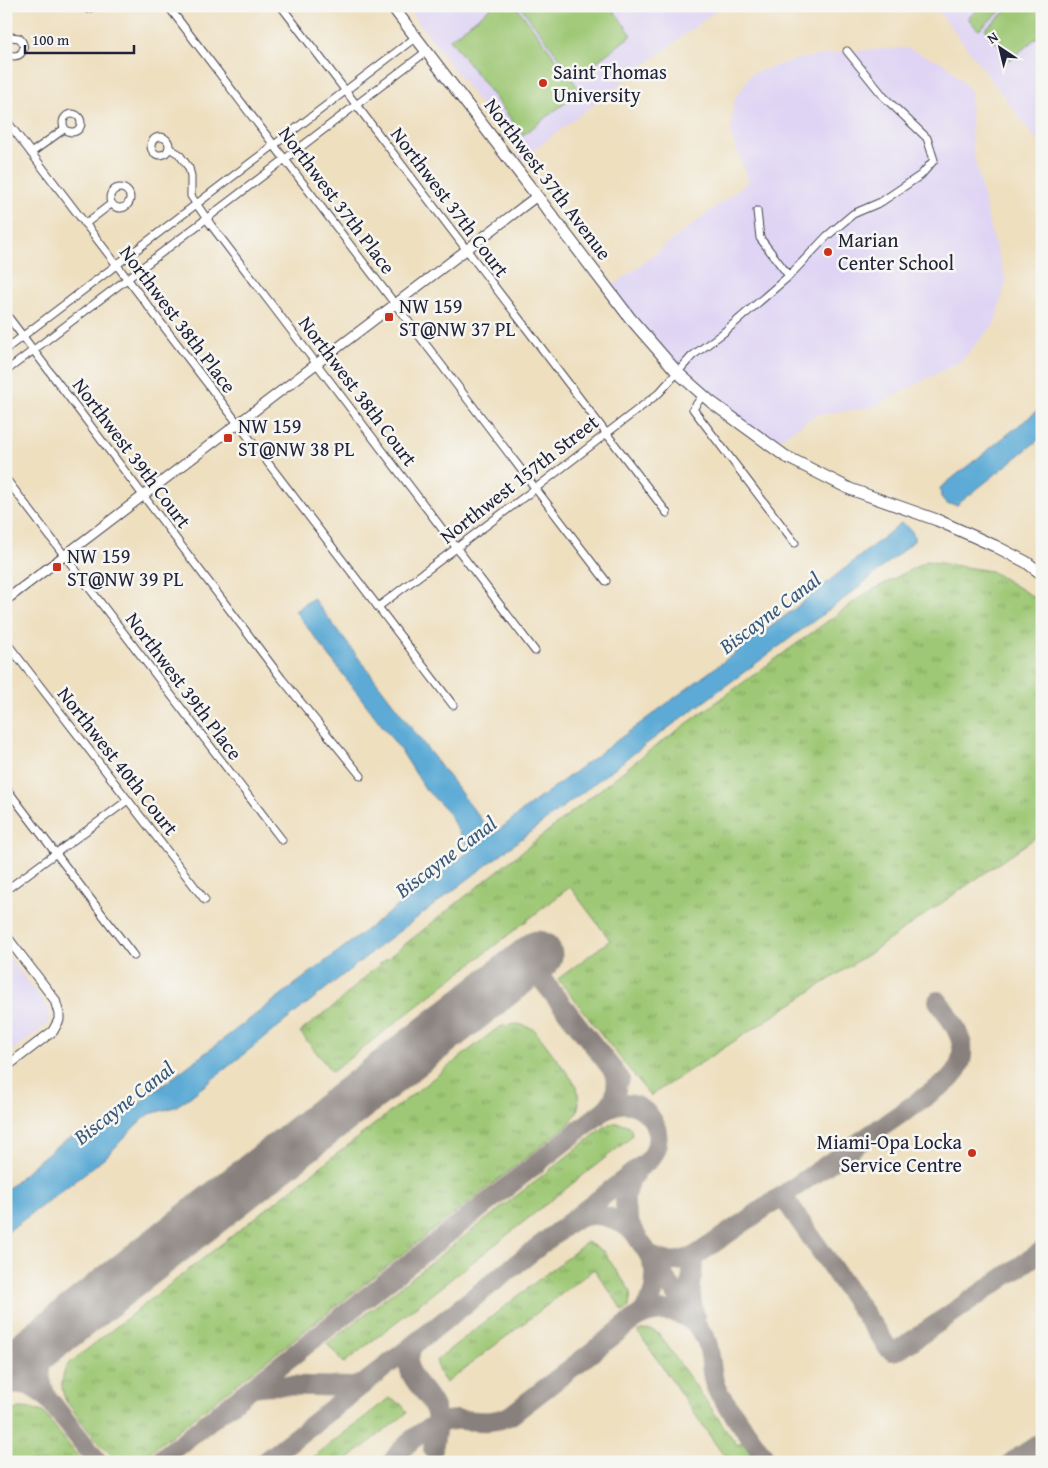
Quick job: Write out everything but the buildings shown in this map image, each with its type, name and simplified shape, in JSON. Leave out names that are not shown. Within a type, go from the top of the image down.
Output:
[{"type":"main road","name":"Northwest 37th Avenue","points":[[392,6],[630,318],[676,372],[703,395],[785,456],[850,489],[937,520],[970,535],[1026,562],[1042,574]]},
{"type":"street","points":[[82,6],[87,9],[96,6]]},
{"type":"street","name":"Northwest 37th Place","points":[[168,6],[606,581]]},
{"type":"street","name":"Northwest 37th Court","points":[[281,6],[668,513]]},
{"type":"street","points":[[6,53],[9,56],[17,56],[24,48],[24,44],[19,38],[15,36],[7,39]]},
{"type":"street","points":[[6,349],[416,38]]},
{"type":"street","points":[[6,371],[427,51]]},
{"type":"street","name":"Northwest 157th Street","points":[[378,607],[659,393],[692,356],[789,276],[827,236],[853,214],[881,202],[921,175],[934,160],[927,138],[884,97],[847,51]]},
{"type":"street","name":"Northwest 38th Place","points":[[6,120],[453,705]]},
{"type":"street","points":[[31,153],[64,129]]},
{"type":"street","name":"Northwest 38th Court","points":[[169,148],[180,154],[189,168],[191,196],[206,218],[458,547],[535,651]]},
{"type":"street","points":[[6,600],[537,196]]},
{"type":"street","points":[[85,224],[111,204]]},
{"type":"street","points":[[757,211],[760,238],[789,276]]},
{"type":"street","name":"Northwest 39th Court","points":[[6,314],[282,679],[361,776]]},
{"type":"street","points":[[703,395],[693,409],[795,543]]},
{"type":"street","name":"Northwest 39th Place","points":[[6,479],[282,840]]},
{"type":"street","name":"Northwest 40th Court","points":[[6,642],[204,900]]},
{"type":"street","points":[[6,788],[134,956]]},
{"type":"street","points":[[6,890],[128,800]]},
{"type":"street","points":[[6,936],[56,1001],[59,1010],[59,1020],[53,1031],[6,1068]]},
{"type":"shaded area","name":"Saint Thomas University","points":[[406,6],[722,6],[522,159]]},
{"type":"shaded area","points":[[935,6],[1042,6],[1042,147]]},
{"type":"shaded area","name":"Marian Center School","points":[[907,48],[946,64],[970,90],[972,146],[989,223],[1006,281],[995,323],[961,361],[873,407],[816,415],[770,445],[711,402],[608,290],[749,181],[730,134],[734,100],[751,74],[794,60],[847,51]]},
{"type":"shaded area","points":[[6,954],[48,1008],[49,1020],[46,1025],[6,1056]]},
{"type":"green space","points":[[493,6],[516,6],[581,91],[523,135],[450,39]]},
{"type":"green space","points":[[520,6],[610,6],[632,35],[575,78]]},
{"type":"green space","points":[[982,6],[995,6],[1000,12],[978,30],[968,18]]},
{"type":"green space","points":[[1012,6],[1042,6],[1042,33],[1010,60],[985,29]]},
{"type":"green space","points":[[927,561],[991,571],[1042,602],[1042,833],[873,951],[650,1096],[558,979],[610,940],[570,887],[332,1072],[300,1032],[335,1005],[375,968],[645,754],[865,594]]},
{"type":"green space","points":[[518,1024],[534,1029],[577,1086],[579,1103],[577,1112],[569,1124],[146,1455],[122,1460],[106,1450],[91,1434],[66,1401],[62,1383],[67,1365],[495,1030],[502,1026]]},
{"type":"green space","points":[[615,1123],[625,1124],[631,1129],[632,1135],[628,1140],[344,1363],[327,1344],[607,1125]]},
{"type":"green space","points":[[587,1242],[603,1251],[631,1292],[629,1307],[624,1312],[594,1269],[446,1383],[439,1372],[436,1360]]},
{"type":"green space","points":[[651,1330],[659,1334],[737,1445],[743,1441],[750,1452],[752,1462],[728,1462],[638,1332]]},
{"type":"green space","points":[[389,1398],[402,1405],[407,1413],[344,1462],[307,1462]]},
{"type":"green space","points":[[20,1408],[35,1409],[44,1413],[82,1462],[6,1462],[6,1413]]},
{"type":"water","points":[[1042,407],[1042,437],[957,505],[947,504],[941,497],[940,488]]},
{"type":"water","points":[[901,523],[911,530],[914,535],[914,541],[853,592],[641,748],[372,952],[190,1097],[175,1107],[150,1114],[137,1124],[105,1158],[6,1233],[6,1190],[46,1155],[68,1139],[92,1131],[103,1131],[471,850],[447,811],[426,790],[402,752],[295,611],[313,598],[493,835],[526,808],[793,610]]},
{"type":"taxiway","points":[[529,963],[620,1079]]},
{"type":"taxiway","points":[[649,1255],[672,1262],[695,1256],[948,1081],[957,1070],[961,1060],[961,1040],[957,1030],[938,1001]]},
{"type":"taxiway","points":[[157,1462],[606,1109],[613,1100],[616,1091],[616,1080],[613,1070]]},
{"type":"taxiway","points":[[264,1462],[649,1160],[656,1148],[657,1137],[655,1125],[649,1116],[641,1108],[630,1104],[618,1104],[606,1109]]},
{"type":"taxiway","points":[[635,1173],[627,1187],[625,1202],[627,1216],[633,1231],[706,1339],[710,1352],[713,1379],[718,1392],[768,1462]]},
{"type":"taxiway","points":[[777,1199],[786,1201],[888,1348],[892,1351],[900,1349],[1042,1251]]},
{"type":"taxiway","points":[[575,1220],[590,1215],[605,1216],[620,1222],[633,1231]]},
{"type":"taxiway","points":[[392,1462],[413,1439],[422,1432],[441,1423],[451,1420],[492,1421],[511,1415],[642,1313],[651,1299],[655,1285],[654,1270],[649,1255]]},
{"type":"taxiway","points":[[695,1256],[691,1278],[691,1293],[695,1316]]},
{"type":"taxiway","points":[[635,1319],[642,1315],[665,1311],[673,1312],[694,1323]]},
{"type":"taxiway","points":[[53,1335],[44,1350],[40,1364],[41,1379],[46,1396],[98,1462]]},
{"type":"taxiway","points":[[412,1346],[409,1367],[412,1375],[431,1401],[437,1419],[433,1449]]},
{"type":"taxiway","points":[[6,1382],[29,1385],[46,1396]]},
{"type":"taxiway","points":[[252,1387],[269,1385],[353,1387],[364,1384]]},
{"type":"taxiway","points":[[1012,1462],[1042,1442]]},
{"type":"runway","points":[[6,1371],[538,955]]},
{"type":"place","name":"Saint Thomas University","points":[[543,83]]},
{"type":"place","name":"Marian Center School","points":[[828,252]]},
{"type":"place","name":"NW 159 ST@NW 37 PL","points":[[389,317]]},
{"type":"place","name":"NW 159 ST@NW 38 PL","points":[[228,438]]},
{"type":"place","name":"NW 159 ST@NW 39 PL","points":[[57,567]]},
{"type":"place","name":"Miami-Opa Locka Service Centre","points":[[972,1153]]},
{"type":"water label","name":"Biscayne Canal","points":[[770,613]]},
{"type":"water label","name":"Biscayne Canal","points":[[446,857]]},
{"type":"water label","name":"Biscayne Canal","points":[[124,1103]]}]
